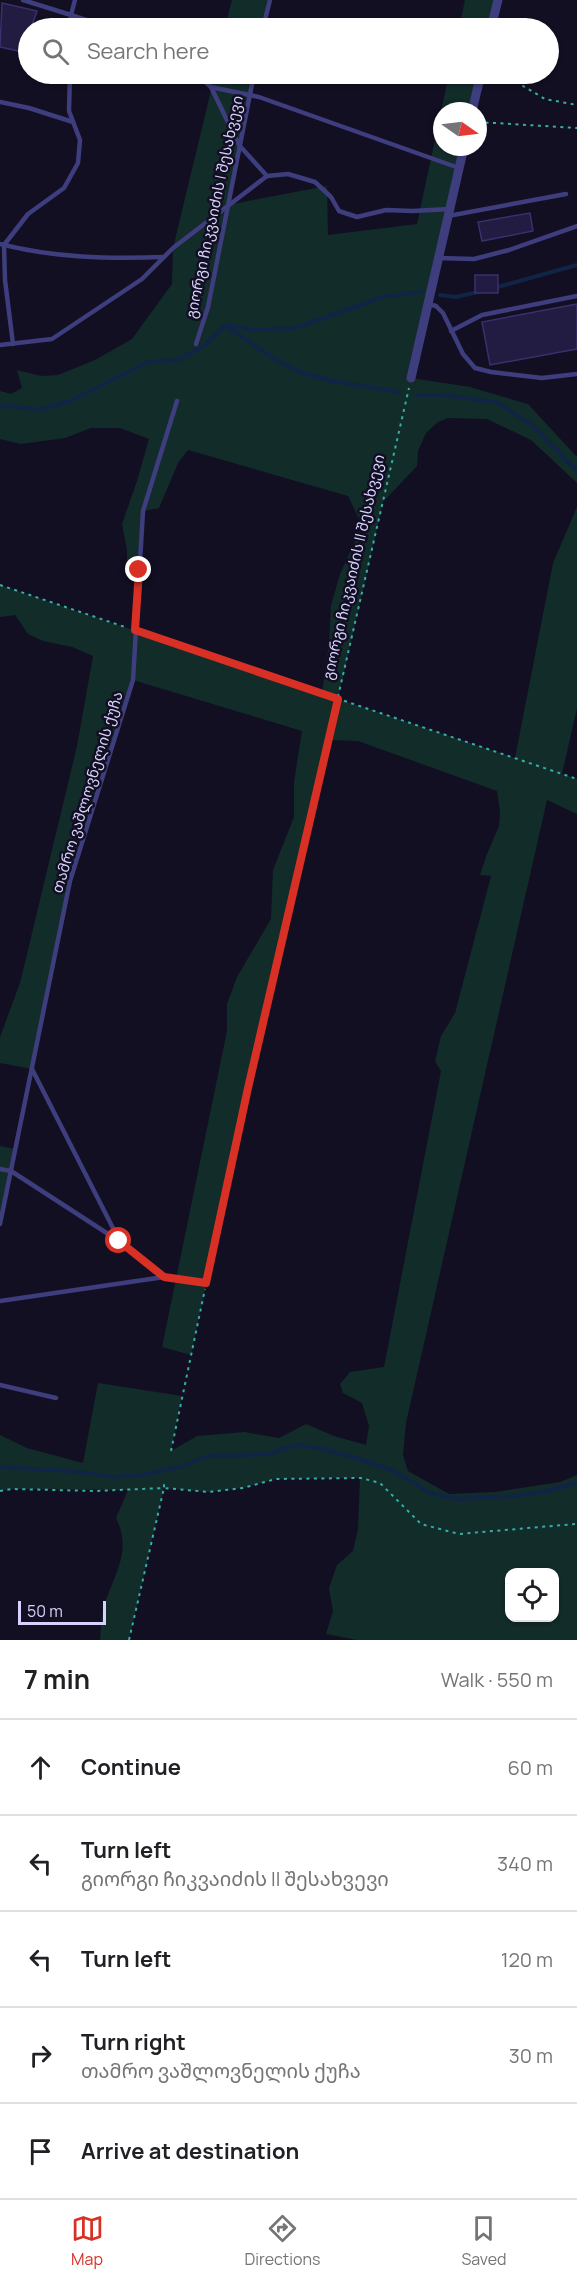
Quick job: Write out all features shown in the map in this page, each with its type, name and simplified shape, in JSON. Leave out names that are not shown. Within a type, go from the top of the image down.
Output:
[{"type":"street","points":[[494,18],[498,0]]},
{"type":"street","points":[[474,102],[479,84]]},
{"type":"street","points":[[411,378],[462,156]]},
{"type":"lane","points":[[23,0],[80,18]]},
{"type":"lane","points":[[71,15],[75,0]]},
{"type":"lane","points":[[266,18],[270,0]]},
{"type":"lane","points":[[13,344],[4,280],[2,244],[28,214],[64,188],[78,163],[80,141],[69,111],[70,84]]},
{"type":"lane","points":[[208,84],[238,145],[267,176]]},
{"type":"lane","name":"გიორგი ჩიკვაიძის I შესახვევი","points":[[196,344],[208,307],[252,84]]},
{"type":"lane","points":[[211,87],[249,94],[459,168]]},
{"type":"lane","points":[[0,102],[29,108],[73,122]]},
{"type":"lane","points":[[0,345],[52,339],[142,279],[164,257],[227,205],[267,176],[288,174],[315,182],[331,197],[339,211],[357,217],[386,210],[449,212],[566,194]]},
{"type":"lane","points":[[438,258],[474,258],[509,250],[577,226]]},
{"type":"lane","points":[[2,244],[56,254],[111,259],[164,257]]},
{"type":"lane","points":[[451,331],[482,315],[577,296]]},
{"type":"lane","points":[[428,304],[436,306],[443,313],[463,354],[475,368],[542,378],[577,374]]},
{"type":"lane","name":"თამრო ვაშლოვნელის ქუჩა","points":[[0,1224],[70,881],[133,680],[143,511],[177,401]]},
{"type":"lane","points":[[32,1069],[119,1241]]},
{"type":"lane","points":[[0,1168],[11,1171],[119,1241],[164,1277]]},
{"type":"lane","points":[[0,1301],[164,1277],[206,1283]]},
{"type":"lane","points":[[0,1385],[56,1398]]},
{"type":"path","points":[[520,84],[545,99],[577,105]]},
{"type":"path","points":[[487,123],[577,128]]},
{"type":"path","name":"გიორგი ჩიკვაიძის II შესახვევი","points":[[171,1451],[248,1088],[411,378]]},
{"type":"path","points":[[0,585],[577,780]]},
{"type":"path","points":[[0,1491],[164,1488],[208,1492],[243,1488],[276,1479],[361,1478],[380,1484],[421,1524],[459,1534],[575,1524]]},
{"type":"path","points":[[129,1640],[164,1480]]},
{"type":"green space","points":[[232,0],[270,0],[266,18],[228,18]]},
{"type":"green space","points":[[465,0],[498,0],[494,18],[461,18]]},
{"type":"green space","points":[[213,84],[252,84],[227,205],[327,186],[328,235],[417,224],[433,149],[433,156],[462,156],[411,378],[470,387],[528,404],[577,457],[577,483],[531,440],[487,419],[448,418],[438,422],[426,433],[418,451],[417,466],[383,502],[338,699],[515,758],[553,563],[577,507],[577,708],[562,774],[577,779],[577,814],[547,800],[406,1423],[403,1455],[408,1471],[449,1494],[495,1492],[560,1482],[577,1475],[577,1640],[357,1640],[326,1634],[333,1611],[329,1588],[337,1565],[353,1551],[358,1529],[360,1478],[276,1479],[243,1488],[208,1492],[164,1488],[129,1640],[100,1640],[103,1611],[122,1553],[121,1530],[116,1518],[128,1490],[12,1489],[0,1491],[0,1435],[27,1448],[83,1463],[98,1383],[182,1396],[171,1451],[197,1436],[244,1432],[279,1438],[306,1424],[334,1436],[366,1445],[369,1426],[362,1403],[343,1393],[340,1384],[350,1372],[384,1367],[441,1071],[435,1061],[441,1036],[455,1013],[491,876],[480,875],[499,826],[497,791],[358,741],[329,740],[248,1088],[191,1355],[162,1347],[227,1031],[227,1004],[237,977],[271,919],[273,870],[294,817],[294,782],[302,731],[133,680],[70,881],[32,1069],[0,1063],[0,1037],[20,983],[77,746],[93,656],[72,647],[43,641],[28,634],[15,615],[0,617],[0,585],[322,694],[329,643],[331,605],[340,574],[358,535],[360,521],[348,496],[188,450],[178,463],[159,508],[143,511],[139,570],[127,567],[127,550],[122,524],[149,439],[120,428],[91,428],[65,438],[21,444],[0,439],[0,391],[11,394],[22,388],[17,370],[41,376],[58,375],[95,360],[132,339],[172,284],[173,248]]},
{"type":"green space","points":[[447,84],[479,84],[474,102],[443,102]]},
{"type":"green space","points":[[0,1146],[15,1149],[0,1216]]},
{"type":"building","points":[[2,3],[37,11],[35,18],[18,18],[18,51],[0,47]]},
{"type":"building","points":[[530,213],[533,231],[482,241],[478,222]]},
{"type":"building","points":[[475,275],[498,275],[498,293],[475,293]]},
{"type":"building","points":[[577,304],[577,349],[490,365],[482,322]]},
{"type":"waterway","points":[[494,288],[577,265]]},
{"type":"waterway","points":[[0,405],[39,410],[73,400],[148,362],[178,360],[205,345],[225,325],[256,330],[295,328],[386,296],[422,292]]},
{"type":"waterway","points":[[440,295],[456,297],[478,292]]},
{"type":"waterway","points":[[226,326],[275,359],[296,370],[341,383],[399,392]]},
{"type":"waterway","points":[[416,395],[445,395],[499,403],[534,427],[577,471]]},
{"type":"waterway","points":[[0,1467],[70,1471],[114,1477],[147,1474],[179,1467],[208,1456],[268,1454],[297,1445],[353,1457],[394,1471],[430,1493],[458,1499],[513,1496],[547,1491],[577,1483]]},
{"type":"route","points":[[119,1241],[164,1277],[206,1283],[248,1088],[338,699],[135,630],[139,570]]}]
